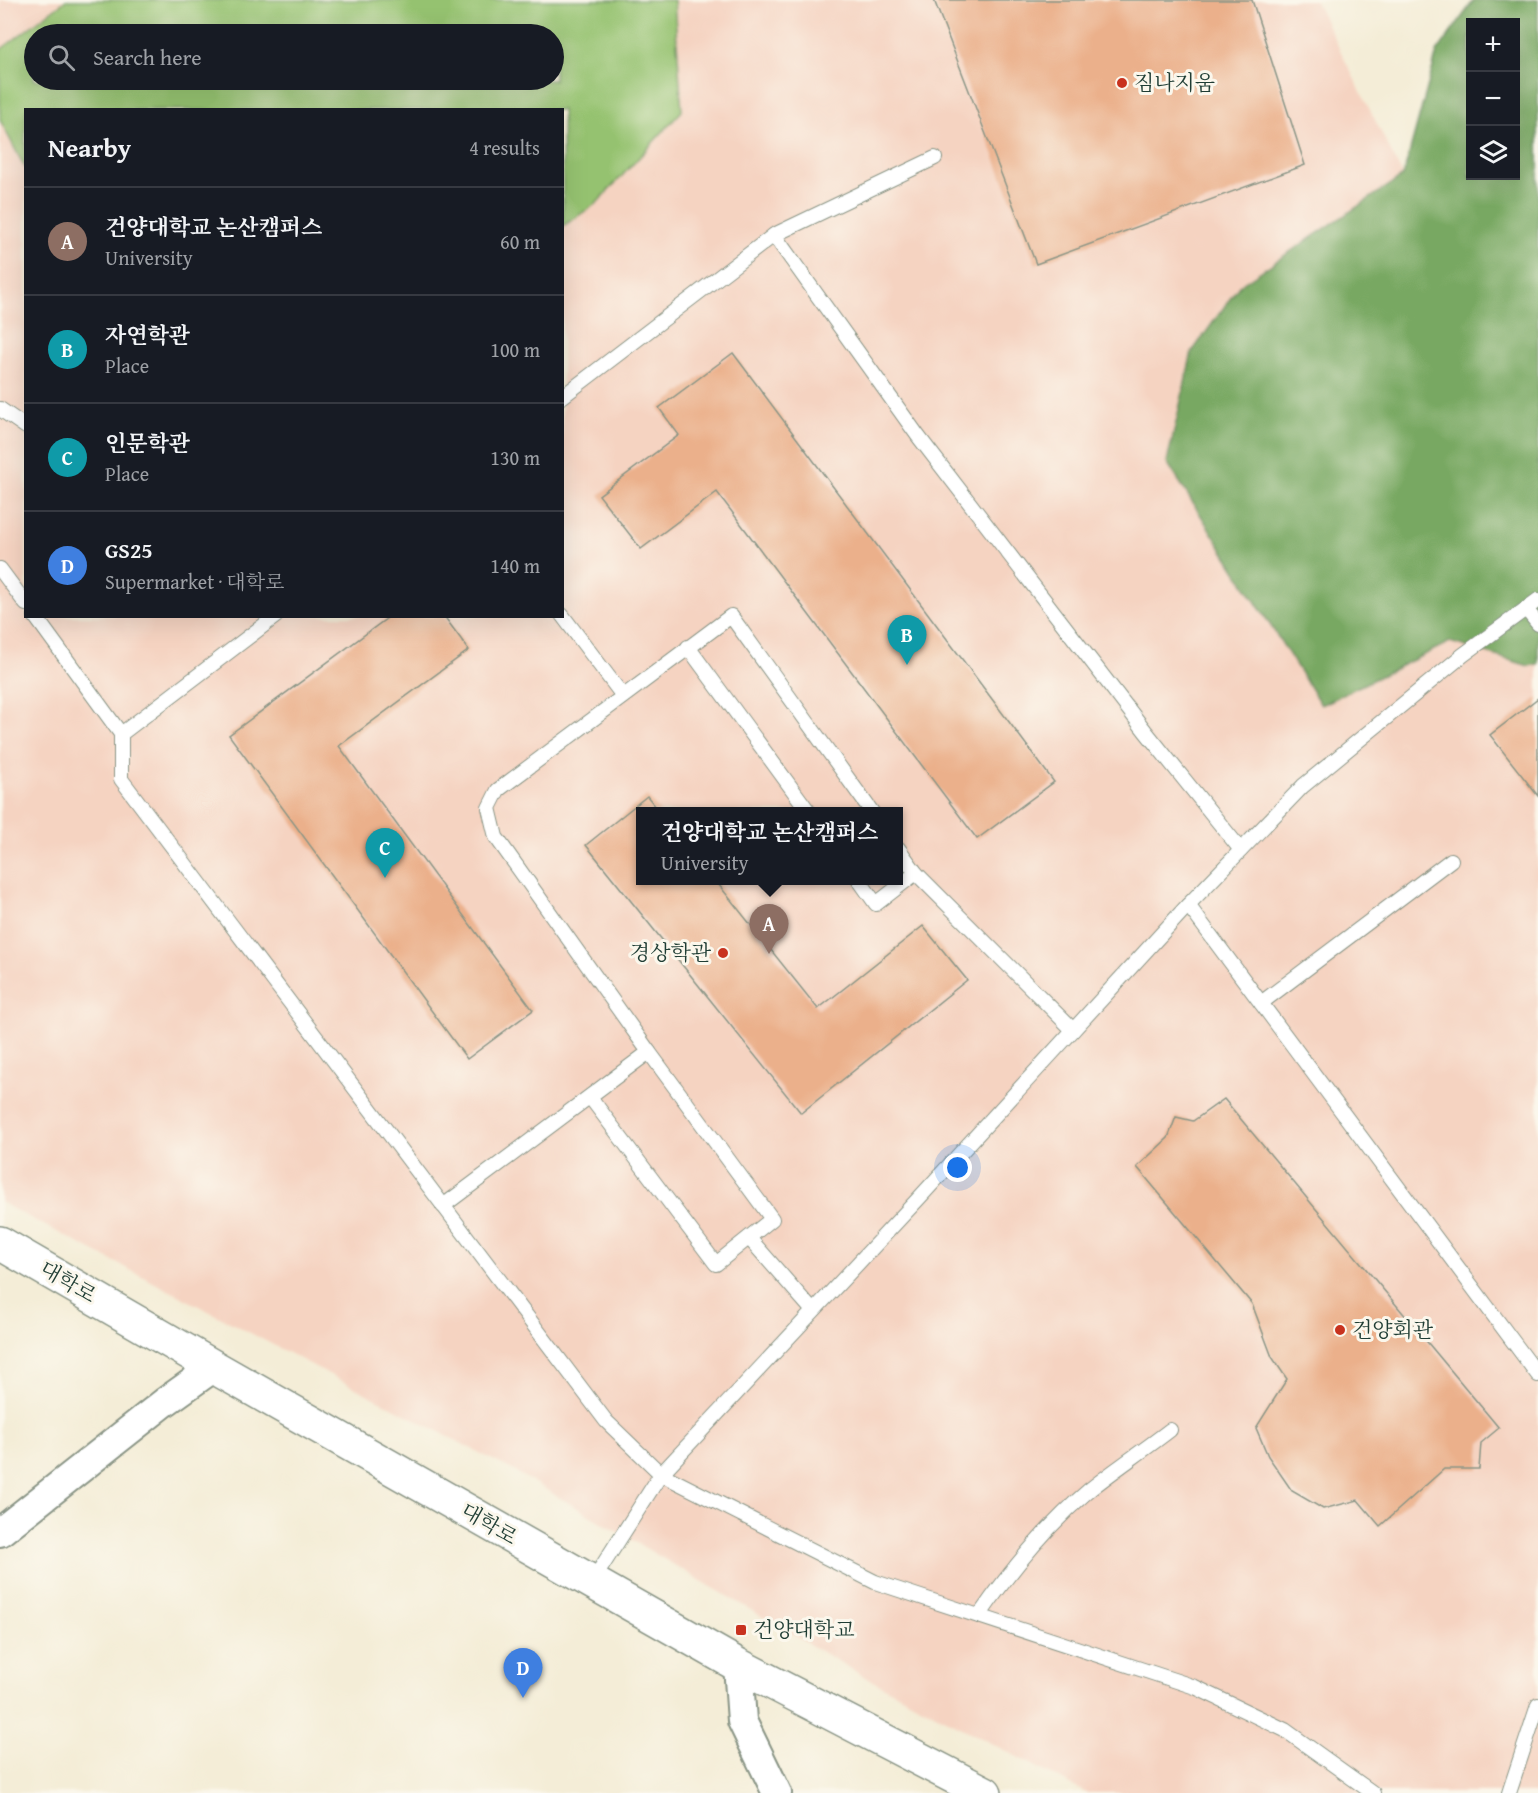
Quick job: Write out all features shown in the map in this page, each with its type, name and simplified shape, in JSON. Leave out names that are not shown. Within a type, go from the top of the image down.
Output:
[{"type":"street","name":"대학로","points":[[0,1243],[738,1665],[985,1793]]},
{"type":"street","points":[[0,1532],[165,1402],[214,1367]]},
{"type":"street","points":[[738,1665],[742,1721],[777,1793]]},
{"type":"lane","points":[[564,395],[774,235],[935,158]]},
{"type":"lane","points":[[774,235],[926,445],[1146,732],[1241,850]]},
{"type":"lane","points":[[0,409],[24,426]]},
{"type":"lane","points":[[0,569],[24,601]]},
{"type":"lane","points":[[592,1582],[661,1473],[1188,905],[1303,786],[1463,655],[1532,604],[1538,624]]},
{"type":"lane","points":[[590,1097],[716,1264],[772,1219],[649,1052],[496,837],[489,808],[498,790],[731,616],[868,807]]},
{"type":"lane","points":[[36,618],[121,734],[121,779],[606,1421],[661,1473],[875,1582],[1195,1687],[1285,1730],[1373,1793]]},
{"type":"lane","points":[[121,734],[273,618]]},
{"type":"lane","points":[[564,618],[623,696]]},
{"type":"lane","points":[[688,647],[805,807]]},
{"type":"lane","points":[[903,855],[916,873],[1073,1030]]},
{"type":"lane","points":[[1261,1004],[1451,860]]},
{"type":"lane","points":[[903,883],[916,873]]},
{"type":"lane","points":[[863,885],[876,904],[901,885]]},
{"type":"lane","points":[[1188,905],[1538,1375]]},
{"type":"lane","points":[[443,1206],[649,1052]]},
{"type":"lane","points":[[748,1238],[813,1311]]},
{"type":"lane","points":[[979,1617],[1005,1578],[1051,1528],[1088,1492],[1170,1430]]},
{"type":"lane","points":[[1509,1793],[1538,1705]]},
{"type":"shaded area","points":[[0,0],[1315,0],[1403,176],[1239,286],[1321,705],[1450,642],[1529,666],[1538,664],[1538,1793],[1086,1793],[865,1677],[516,1472],[0,1202]]},
{"type":"green space","points":[[66,0],[674,0],[682,111],[597,203],[564,225],[564,108],[24,108],[24,166],[0,120],[0,50],[24,32],[24,90],[564,90],[564,24],[34,24]]},
{"type":"green space","points":[[1474,0],[1538,0],[1538,664],[1529,666],[1450,642],[1321,705],[1167,462],[1192,352],[1239,286],[1403,176],[1437,52]]},
{"type":"building","name":"짐나지움","points":[[934,0],[1252,0],[1305,165],[1036,264]]},
{"type":"building","points":[[733,353],[1054,782],[977,839],[717,492],[641,549],[599,495],[679,435],[659,408]]},
{"type":"building","points":[[387,618],[445,618],[469,650],[339,746],[533,1010],[467,1059],[229,735]]},
{"type":"building","points":[[1538,698],[1538,796],[1490,735]]},
{"type":"building","name":"경상학관","points":[[647,796],[656,807],[636,807],[636,885],[719,885],[818,1009],[923,926],[967,980],[801,1113],[586,845]]},
{"type":"building","name":"건양회관","points":[[1224,1099],[1499,1428],[1481,1443],[1479,1469],[1444,1469],[1380,1526],[1358,1500],[1323,1509],[1292,1491],[1268,1456],[1256,1428],[1287,1379],[1272,1357],[1252,1304],[1137,1167],[1168,1138],[1176,1117],[1193,1121]]},
{"type":"place","name":"짐나지움","points":[[1122,83]]},
{"type":"place","name":"자연학관","points":[[907,665]]},
{"type":"place","name":"인문학관","points":[[385,878]]},
{"type":"place","name":"경상학관","points":[[723,953]]},
{"type":"place","name":"건양대학교 논산캠퍼스","points":[[769,954]]},
{"type":"place","name":"건양회관","points":[[1340,1330]]},
{"type":"place","name":"건양대학교","points":[[741,1630]]},
{"type":"place","name":"GS25","points":[[523,1698]]}]
